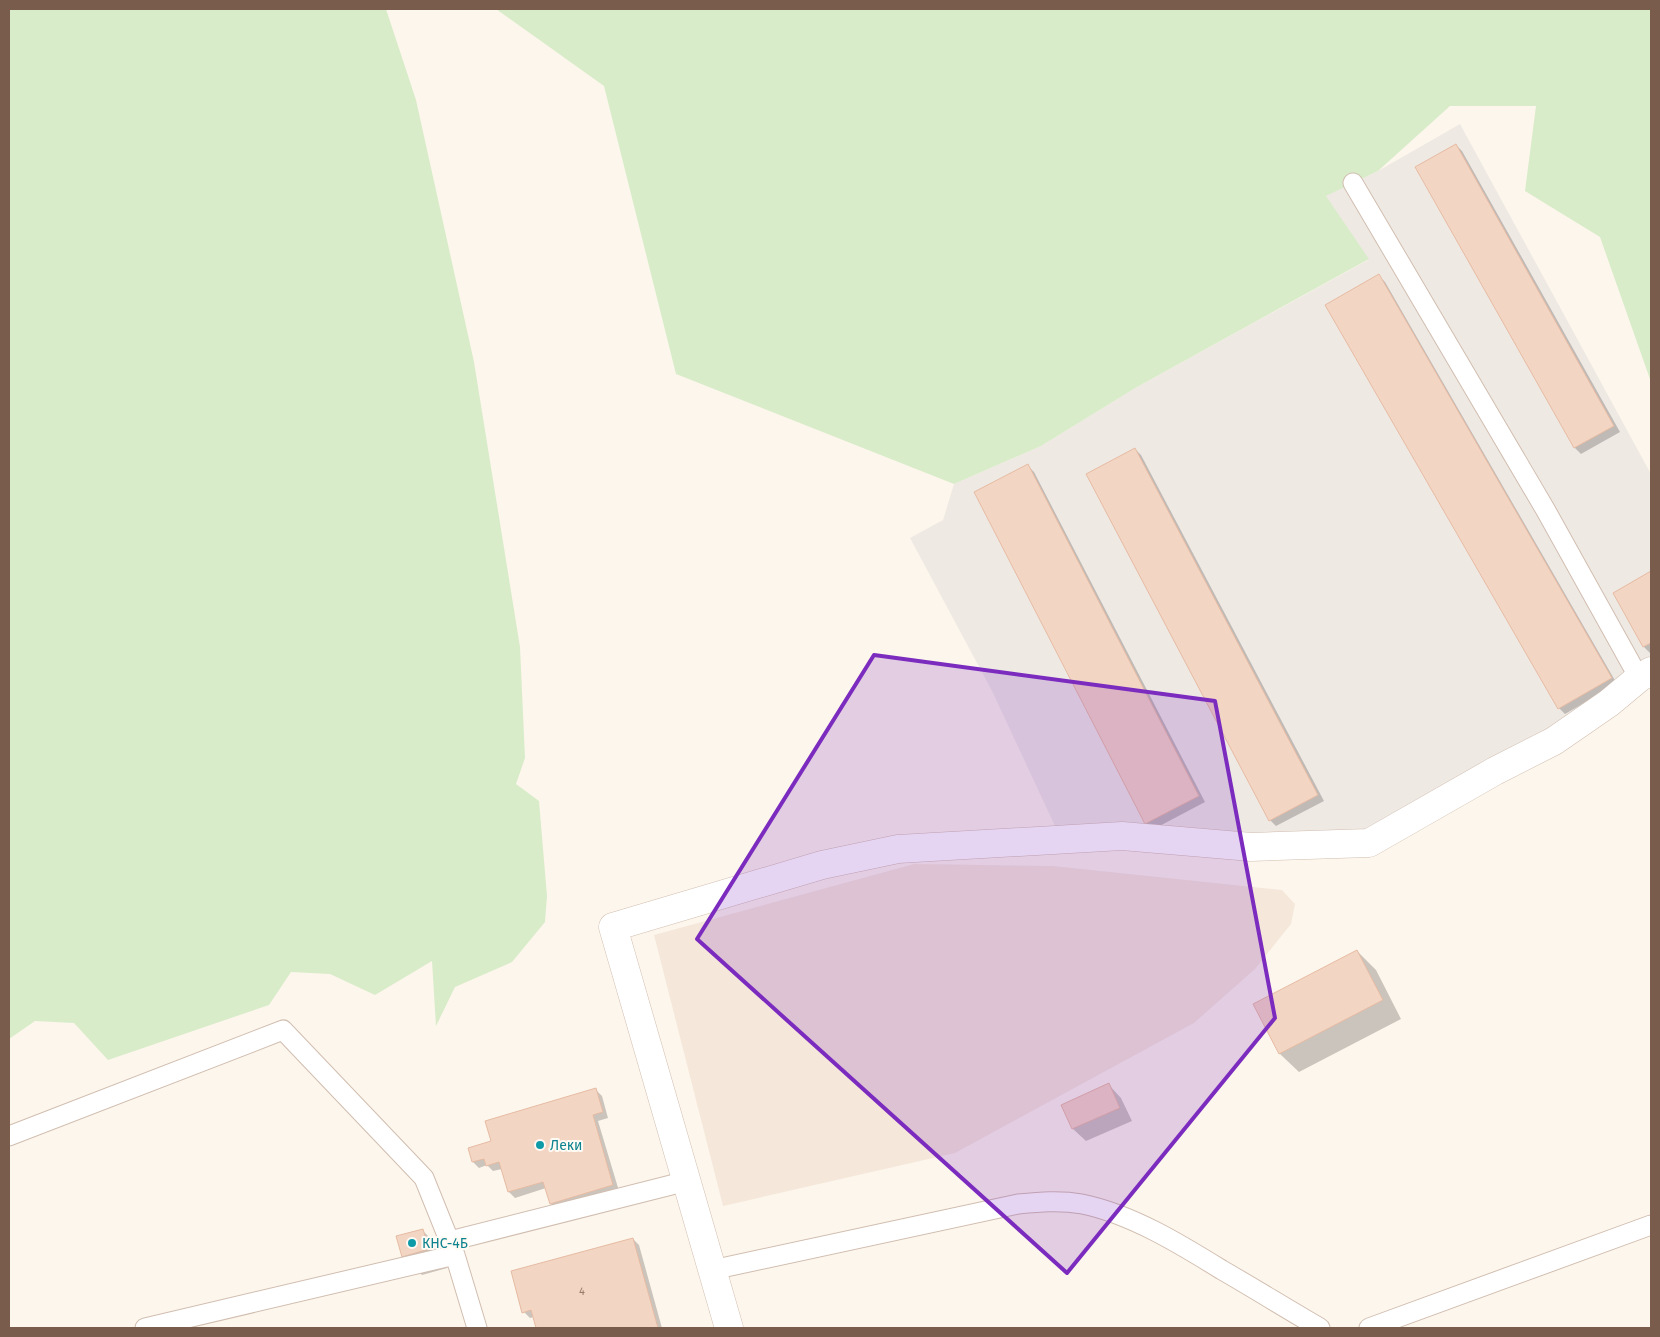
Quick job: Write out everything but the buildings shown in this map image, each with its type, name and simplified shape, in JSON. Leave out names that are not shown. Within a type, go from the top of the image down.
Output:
[{"type":"street","points":[[729,1328],[613,927],[822,865],[898,849],[1122,836],[1251,847],[1369,843],[1554,741],[1610,703],[1645,674]]},
{"type":"lane","points":[[1353,182],[1545,509],[1645,674]]},
{"type":"lane","points":[[9,1136],[284,1030],[424,1178],[453,1248],[477,1328]]},
{"type":"lane","points":[[145,1328],[453,1248],[686,1181]]},
{"type":"lane","points":[[712,1270],[1018,1204],[1051,1201],[1082,1204],[1114,1214],[1150,1229],[1189,1249],[1320,1328]]},
{"type":"lane","points":[[1368,1328],[1651,1225]]},
{"type":"highlighted area","points":[[874,655],[1215,701],[1275,1018],[1067,1273],[697,939]]},
{"type":"shaded area","points":[[1460,124],[1651,474],[1651,686],[1369,843],[1061,839],[992,691],[910,538],[943,520],[954,484],[1041,446],[1137,387],[1368,260],[1325,196],[1378,171]]},
{"type":"shaded area","points":[[914,864],[1053,866],[1282,890],[1295,904],[1291,924],[1255,969],[1194,1023],[955,1153],[723,1206],[654,935]]},
{"type":"green space","points":[[9,9],[386,9],[416,100],[474,362],[520,647],[525,758],[516,784],[539,801],[547,896],[545,922],[512,962],[455,987],[436,1026],[432,961],[375,995],[330,974],[291,972],[269,1005],[108,1060],[74,1023],[35,1021],[9,1039]]},
{"type":"green space","points":[[496,9],[1651,9],[1651,382],[1600,237],[1525,191],[1536,106],[1450,106],[1378,171],[1326,196],[1369,259],[1137,387],[1041,446],[954,484],[676,374],[604,86]]},
{"type":"place","name":"Леки","points":[[540,1145]]},
{"type":"place","name":"КНС-4Б","points":[[412,1243]]}]
